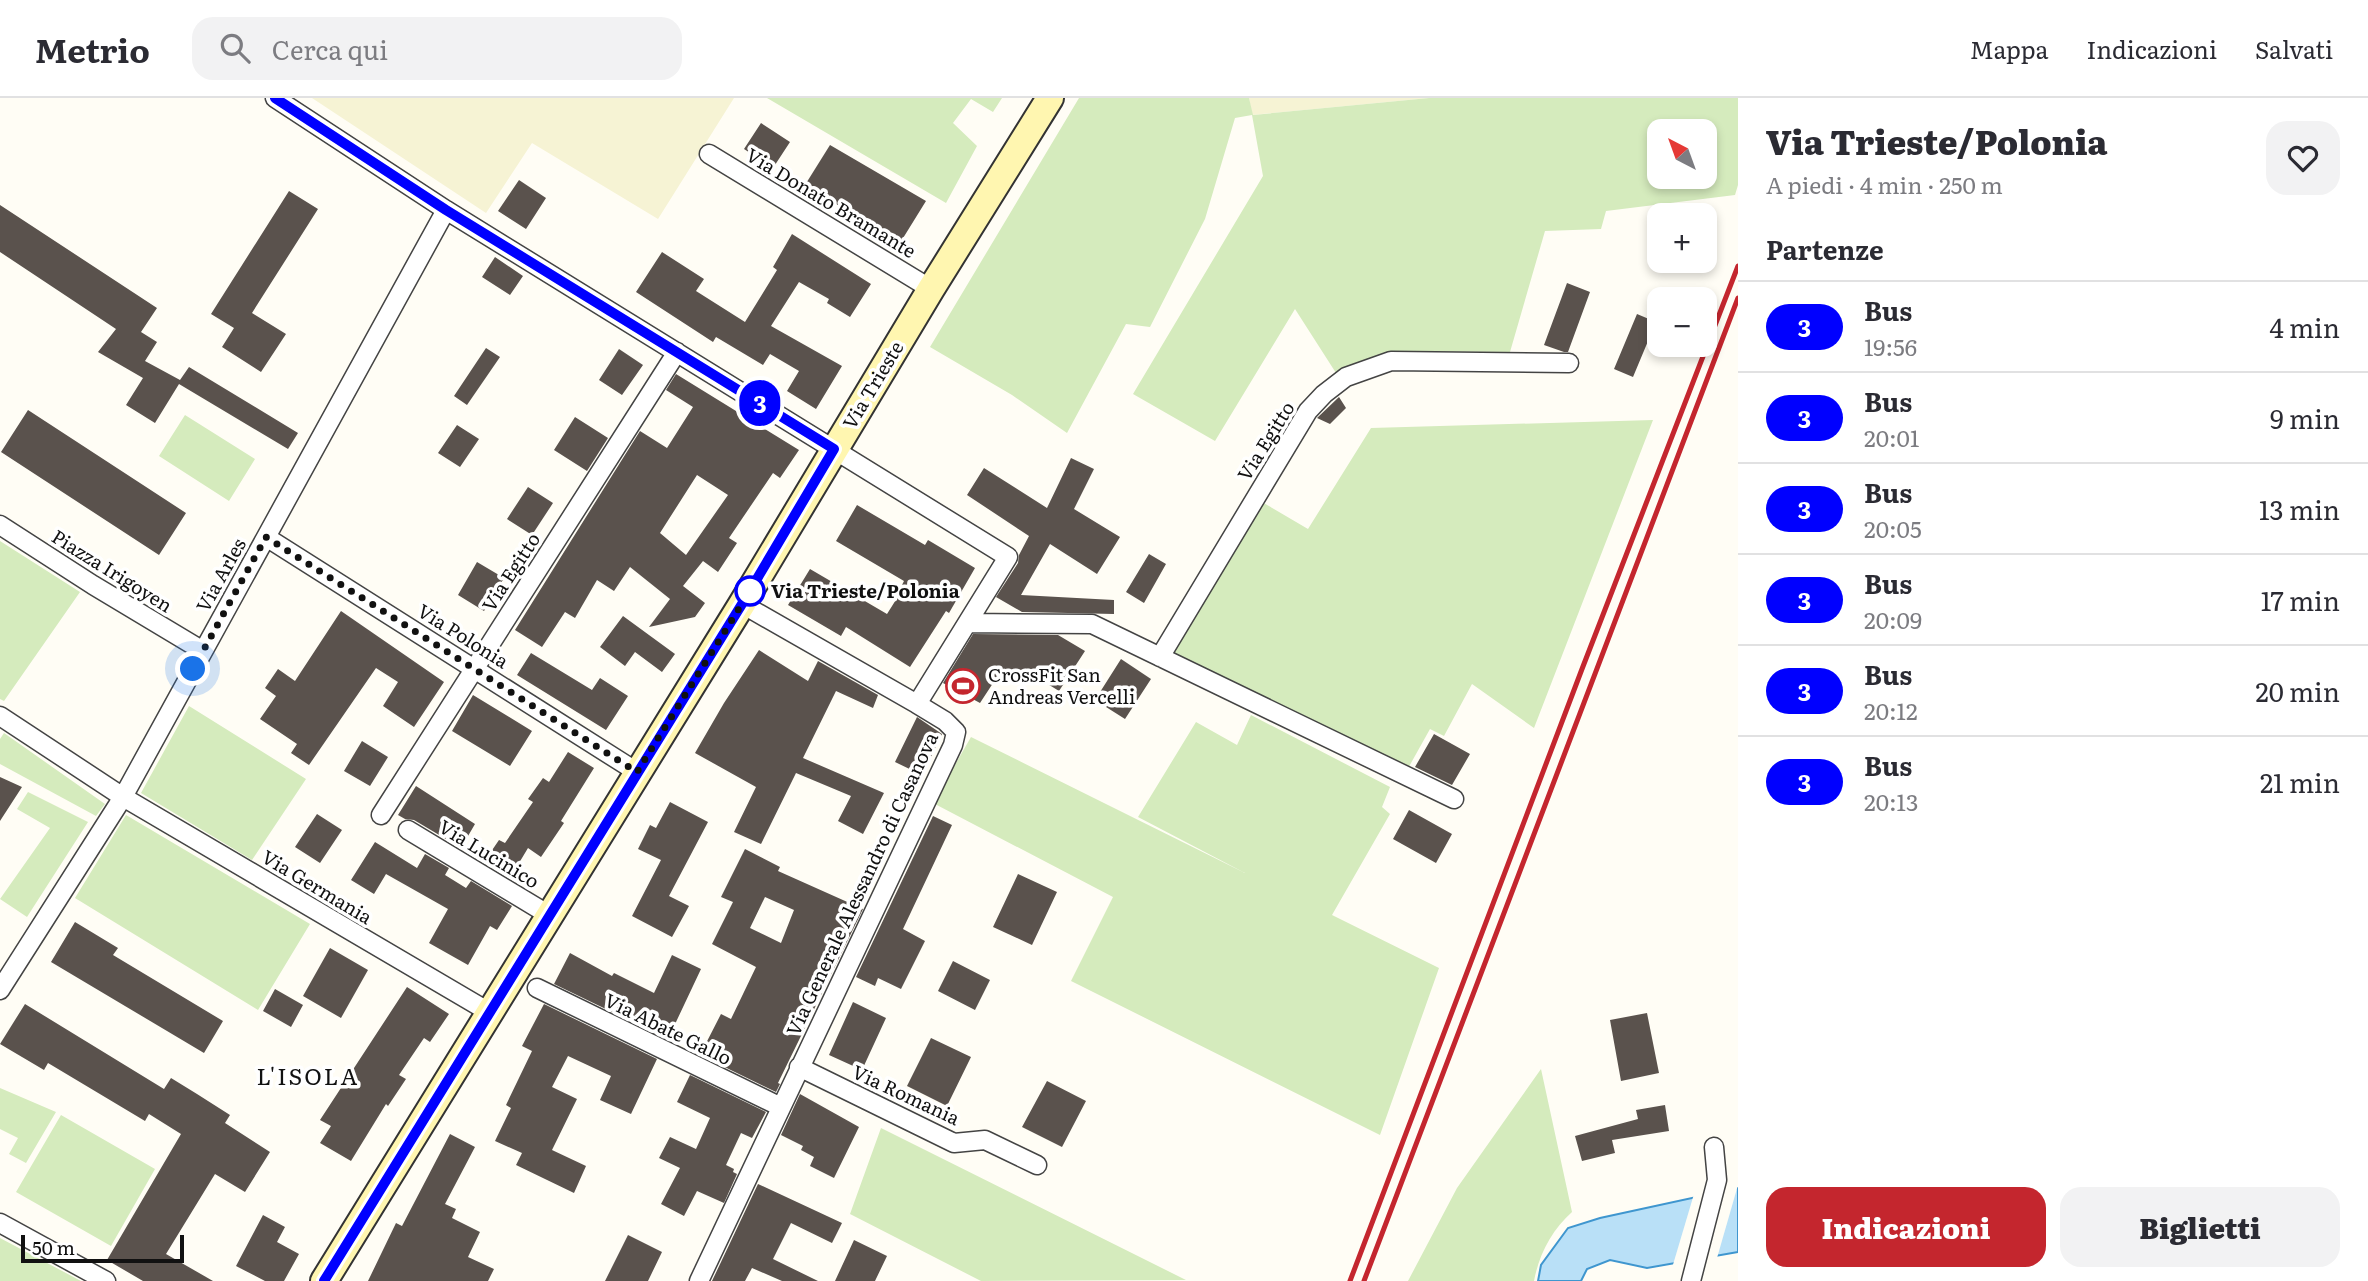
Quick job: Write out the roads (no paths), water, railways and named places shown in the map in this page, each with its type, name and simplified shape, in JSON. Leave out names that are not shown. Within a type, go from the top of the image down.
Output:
[{"type":"street","points":[[275,98],[446,210],[1008,557],[918,704]]},
{"type":"street","name":"Via Trieste","points":[[324,1281],[742,604],[931,289],[1050,98]]},
{"type":"street","name":"Via Donato Bramante","points":[[709,154],[931,289]]},
{"type":"street","name":"Via Arles","points":[[0,990],[123,797],[446,210]]},
{"type":"street","name":"Via Egitto","points":[[381,815],[677,352]]},
{"type":"street","name":"Via Egitto","points":[[1160,657],[1307,411],[1346,377],[1391,361],[1569,363]]},
{"type":"street","name":"Piazza Irigoyen","points":[[0,526],[203,651]]},
{"type":"street","name":"Via Polonia","points":[[266,537],[637,772]]},
{"type":"street","name":"Via Generale Alessandro di Casanova","points":[[699,1281],[953,745],[956,732],[946,721],[918,704],[742,604]]},
{"type":"street","points":[[969,623],[1092,624],[1454,799]]},
{"type":"street","points":[[0,717],[123,797]]},
{"type":"street","name":"Via Germania","points":[[123,797],[489,1013]]},
{"type":"street","name":"Via Lucinico","points":[[408,830],[549,915]]},
{"type":"street","name":"Via Abate Gallo","points":[[537,988],[781,1107]]},
{"type":"street","name":"Via Romania","points":[[799,1067],[954,1143],[985,1140],[1037,1164]]},
{"type":"street","points":[[1691,1281],[1717,1180],[1714,1147]]},
{"type":"street","points":[[0,1223],[106,1281]]},
{"type":"water","points":[[1738,1188],[1738,1252],[1647,1268],[1610,1260],[1587,1269],[1581,1281],[1538,1281],[1541,1265],[1568,1228],[1600,1218]]},
{"type":"railway","points":[[1350,1281],[1738,266]]},
{"type":"railway","points":[[1364,1281],[1738,298]]},
{"type":"place","name":"Via Trieste/Polonia","points":[[750,591]]},
{"type":"place","name":"CrossFit San Andreas Vercelli","points":[[963,686]]},
{"type":"district","name":"L'ISOLA","points":[[308,1077]]}]
